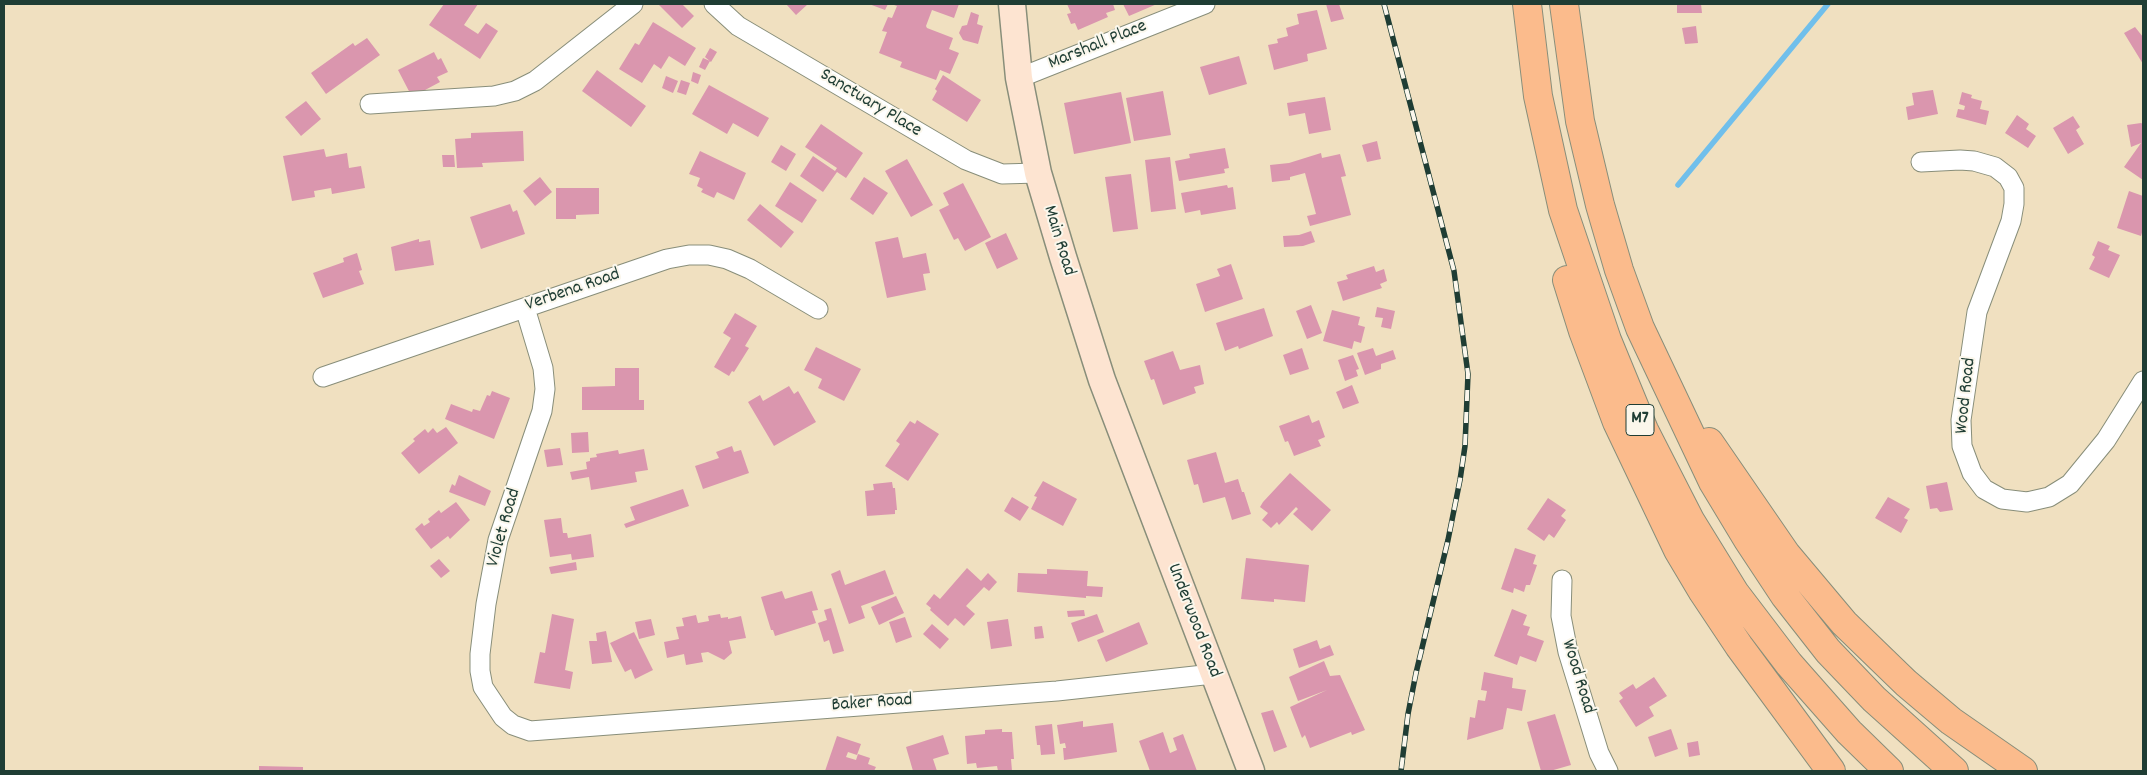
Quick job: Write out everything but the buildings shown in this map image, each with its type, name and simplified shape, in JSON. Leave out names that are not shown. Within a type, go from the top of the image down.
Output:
[{"type":"highway","name":"M7","points":[[1527,4],[1538,96],[1563,210],[1607,340],[1644,430],[1690,520],[1735,593],[1789,664],[1848,732],[1889,771]]},
{"type":"highway","name":"M7","points":[[1564,4],[1580,121],[1600,205],[1619,270],[1640,328],[1713,482],[1785,596],[1828,651],[1874,699],[1954,771]]},
{"type":"highway","points":[[1554,173],[1558,231],[1571,294],[1608,402],[1631,455],[1678,550],[1703,592],[1739,646],[1830,771]]},
{"type":"highway","points":[[1640,328],[1715,452],[1786,554],[1844,623],[1921,696],[1959,726],[2023,771]]},
{"type":"main road","name":"Main Road","points":[[1012,4],[1019,78],[1038,173],[1062,257],[1102,380],[1137,470]]},
{"type":"main road","name":"Underwood Road","points":[[1137,470],[1251,771]]},
{"type":"street","points":[[370,104],[494,96],[515,91],[535,81],[633,4]]},
{"type":"street","name":"Sanctuary Place","points":[[714,4],[738,26],[966,160],[1002,174],[1038,173]]},
{"type":"street","name":"Marshall Place","points":[[1019,78],[1205,4]]},
{"type":"street","name":"Wood Road","points":[[1921,162],[1960,160],[1981,163],[1995,167],[2008,177],[2014,188],[2014,204],[2010,221],[1977,312],[1961,420],[1962,446],[1972,473],[1984,489],[2002,499],[2027,502],[2049,497],[2070,484],[2106,440],[2143,382]]},
{"type":"street","name":"Verbena Road","points":[[322,377],[666,259],[699,254],[727,259],[750,269],[818,309]]},
{"type":"street","name":"Violet Road","points":[[525,308],[543,368],[545,390],[542,411],[498,540],[486,604],[480,671],[483,687],[504,717],[513,725],[530,731]]},
{"type":"street","name":"Wood Road","points":[[1562,580],[1561,616],[1568,652],[1599,753],[1608,771]]},
{"type":"street","name":"Baker Road","points":[[530,731],[1057,691],[1213,674]]},
{"type":"waterway","points":[[1678,185],[1828,4]]},
{"type":"railway","points":[[1384,4],[1454,271],[1468,374],[1465,446],[1460,480],[1448,540],[1416,673],[1408,714],[1401,771]]}]
